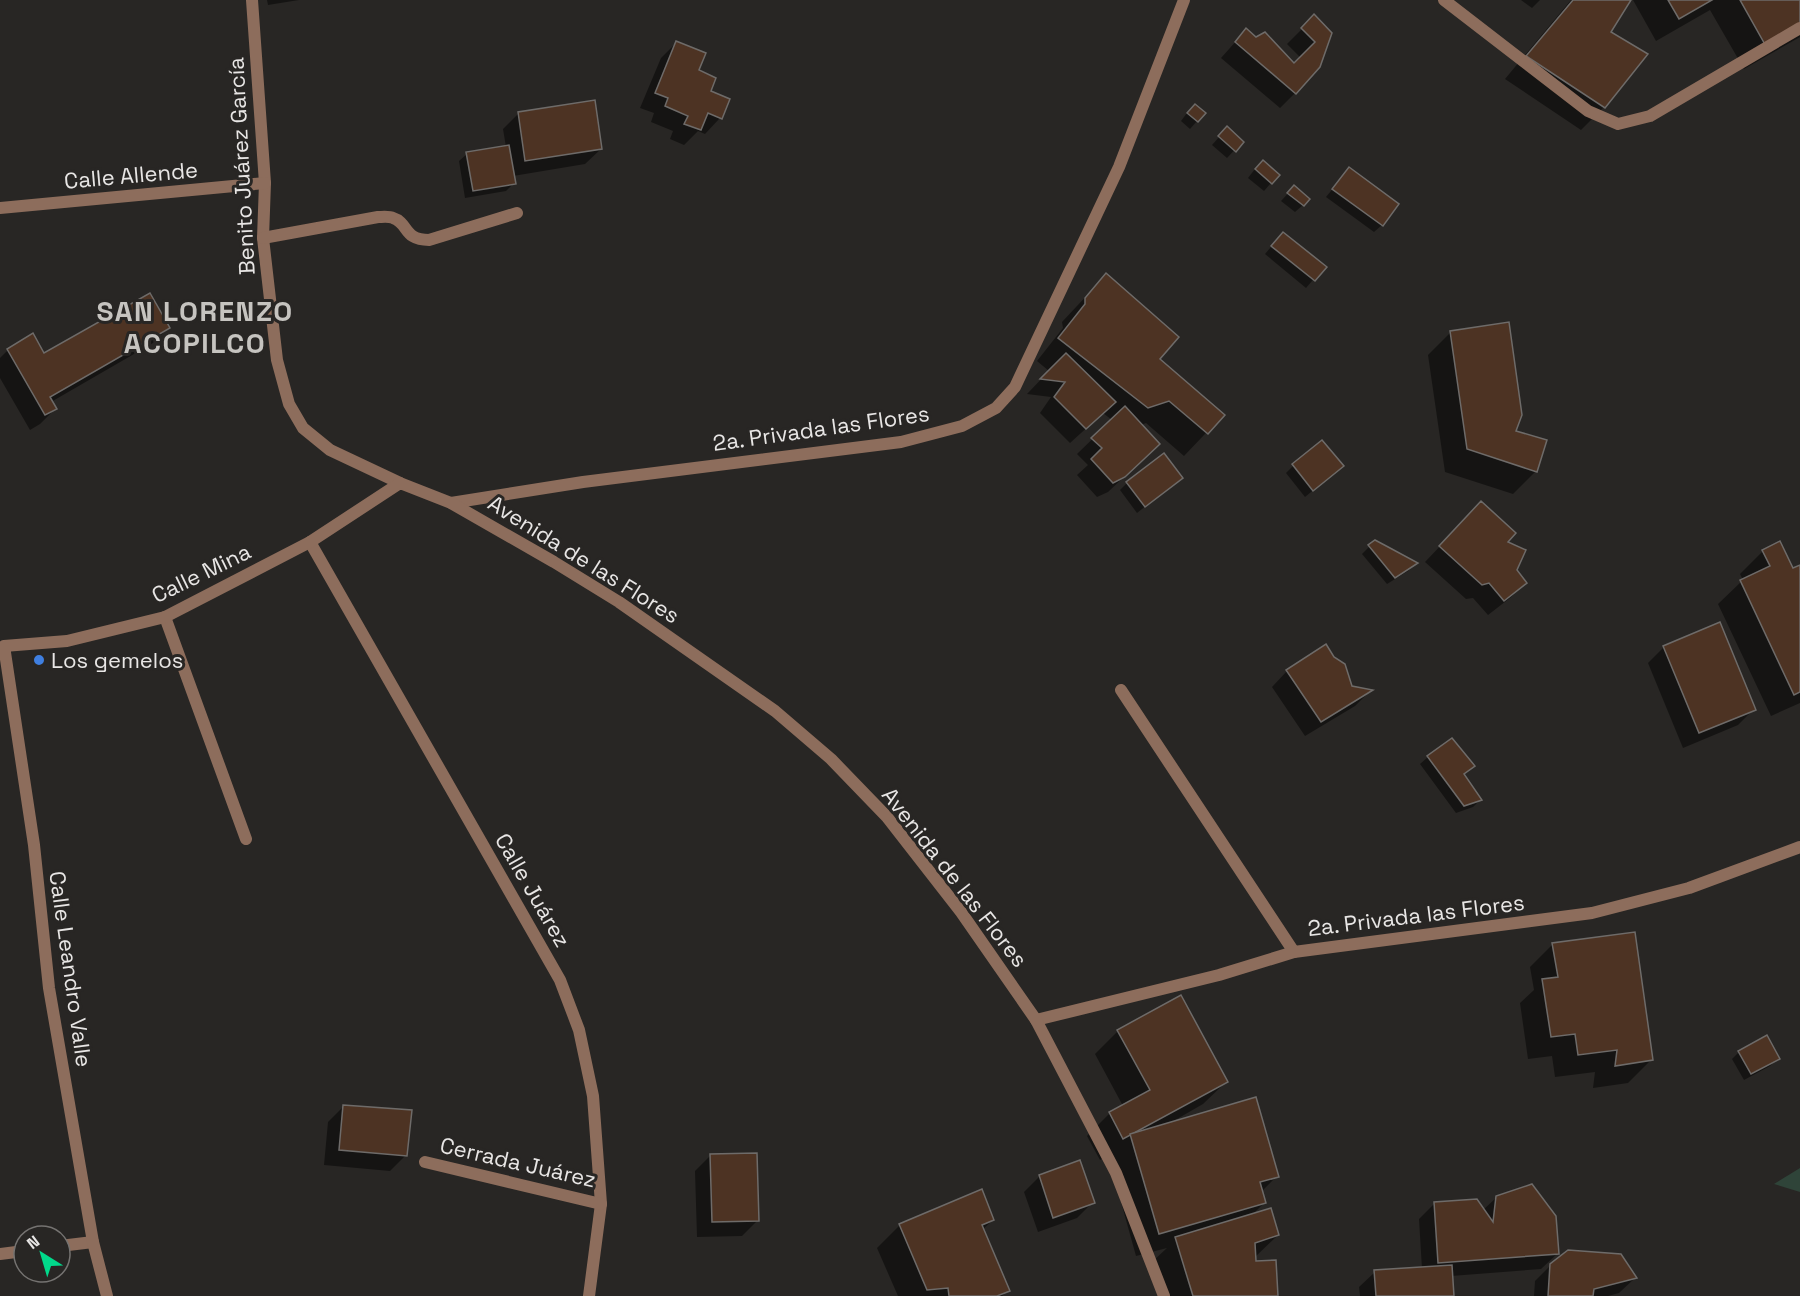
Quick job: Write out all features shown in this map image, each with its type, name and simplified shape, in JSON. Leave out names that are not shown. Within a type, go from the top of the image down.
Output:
[{"type":"street","name":"Benito Juárez García","points":[[252,0],[265,183],[263,238],[277,360],[289,404],[303,428],[330,450],[400,483]]},
{"type":"street","name":"2a. Privada las Flores","points":[[451,503],[583,482],[901,442],[962,426],[996,408],[1015,387],[1119,167],[1184,0]]},
{"type":"street","points":[[1444,0],[1588,111],[1618,124],[1650,116],[1800,28]]},
{"type":"street","name":"Calle Allende","points":[[0,208],[265,183]]},
{"type":"street","points":[[263,238],[378,217],[393,218],[400,222],[410,235],[420,240],[429,240],[517,213]]},
{"type":"street","name":"Avenida de las Flores","points":[[400,483],[451,503],[619,602],[775,711],[831,759],[887,817],[961,912],[1036,1020],[1116,1173],[1164,1296]]},
{"type":"street","name":"Calle Mina","points":[[2,646],[67,641],[165,616],[310,542],[400,483]]},
{"type":"street","name":"Calle Juárez","points":[[310,542],[560,980],[579,1030],[593,1096],[601,1203],[589,1296]]},
{"type":"street","points":[[165,616],[246,839]]},
{"type":"street","name":"Calle Leandro Valle","points":[[2,646],[34,845],[49,988],[93,1242],[107,1296]]},
{"type":"street","points":[[1121,690],[1294,952]]},
{"type":"street","name":"2a. Privada las Flores","points":[[1036,1020],[1219,975],[1294,952],[1592,913],[1689,888],[1800,847]]},
{"type":"street","name":"Cerrada Juárez","points":[[425,1162],[601,1203]]},
{"type":"street","points":[[72,1245],[93,1242]]},
{"type":"green space","points":[[1800,1168],[1800,1192],[1774,1184]]},
{"type":"building","points":[[1573,0],[1631,0],[1611,32],[1648,54],[1605,108],[1526,56]]},
{"type":"building","points":[[1668,0],[1712,0],[1679,19]]},
{"type":"building","points":[[1740,0],[1800,0],[1800,29],[1767,48]]},
{"type":"building","points":[[1314,14],[1332,33],[1320,67],[1296,94],[1235,42],[1246,28],[1256,37],[1265,32],[1294,63],[1315,42],[1301,28]]},
{"type":"building","points":[[676,41],[706,53],[699,70],[716,78],[711,91],[730,99],[722,119],[708,113],[701,130],[684,124],[688,116],[665,106],[668,98],[655,93]]},
{"type":"building","points":[[595,100],[602,149],[525,161],[518,112]]},
{"type":"building","points":[[1195,104],[1206,113],[1198,122],[1187,113]]},
{"type":"building","points":[[1227,126],[1244,142],[1236,152],[1218,136]]},
{"type":"building","points":[[509,145],[516,184],[473,191],[466,152]]},
{"type":"building","points":[[1263,160],[1280,175],[1272,184],[1255,169]]},
{"type":"building","points":[[1349,167],[1399,204],[1383,226],[1332,189]]},
{"type":"building","points":[[1294,185],[1310,199],[1304,206],[1287,193]]},
{"type":"building","points":[[1283,232],[1327,267],[1315,281],[1271,246]]},
{"type":"building","points":[[1106,273],[1179,337],[1160,359],[1225,415],[1208,434],[1169,401],[1148,408],[1058,338],[1085,304],[1085,298]]},
{"type":"building","points":[[150,293],[170,328],[50,397],[57,409],[45,415],[7,349],[33,333],[44,353]]},
{"type":"building","points":[[1509,322],[1522,415],[1516,431],[1547,440],[1537,472],[1467,449],[1450,331]]},
{"type":"building","points":[[1066,353],[1116,402],[1086,429],[1054,397],[1065,382],[1040,379]]},
{"type":"building","points":[[1125,406],[1160,444],[1125,477],[1113,483],[1091,459],[1102,448],[1091,438]]},
{"type":"building","points":[[1322,440],[1344,466],[1313,491],[1292,464]]},
{"type":"building","points":[[1164,453],[1183,478],[1145,507],[1126,482]]},
{"type":"building","points":[[1481,501],[1516,533],[1508,542],[1526,550],[1517,570],[1527,583],[1504,601],[1489,583],[1482,585],[1439,546]]},
{"type":"building","points":[[1375,540],[1418,563],[1395,578],[1368,545]]},
{"type":"building","points":[[1780,541],[1793,568],[1800,565],[1800,692],[1794,695],[1740,580],[1770,566],[1762,550]]},
{"type":"building","points":[[1720,622],[1756,710],[1699,733],[1663,646]]},
{"type":"building","points":[[1326,644],[1334,657],[1345,664],[1352,686],[1373,690],[1321,722],[1286,670]]},
{"type":"building","points":[[1452,738],[1475,766],[1464,774],[1482,800],[1464,806],[1427,756]]},
{"type":"building","points":[[1635,932],[1653,1060],[1615,1066],[1617,1050],[1578,1055],[1575,1034],[1551,1037],[1542,979],[1558,977],[1552,943]]},
{"type":"building","points":[[1181,995],[1228,1082],[1123,1139],[1109,1112],[1150,1090],[1117,1030]]},
{"type":"building","points":[[1767,1035],[1780,1059],[1751,1074],[1738,1051]]},
{"type":"building","points":[[1256,1097],[1279,1177],[1260,1182],[1266,1203],[1159,1234],[1130,1134]]},
{"type":"building","points":[[343,1105],[412,1110],[407,1156],[339,1150]]},
{"type":"building","points":[[757,1153],[759,1221],[712,1222],[710,1154]]},
{"type":"building","points":[[1080,1160],[1095,1203],[1053,1218],[1039,1175]]},
{"type":"building","points":[[1532,1184],[1556,1216],[1559,1254],[1438,1263],[1434,1202],[1477,1199],[1493,1222],[1496,1196]]},
{"type":"building","points":[[982,1189],[994,1220],[982,1225],[1010,1291],[997,1296],[949,1296],[948,1288],[927,1290],[899,1224]]},
{"type":"building","points":[[1271,1208],[1279,1235],[1255,1243],[1256,1261],[1276,1260],[1278,1296],[1193,1296],[1175,1237]]},
{"type":"building","points":[[1568,1250],[1621,1254],[1637,1278],[1594,1289],[1593,1296],[1548,1296],[1550,1264]]},
{"type":"building","points":[[1452,1265],[1454,1296],[1376,1296],[1374,1270]]},
{"type":"place","name":"Los gemelos","points":[[39,660]]},
{"type":"district","name":"SAN LORENZO ACOPILCO","points":[[195,327]]}]
